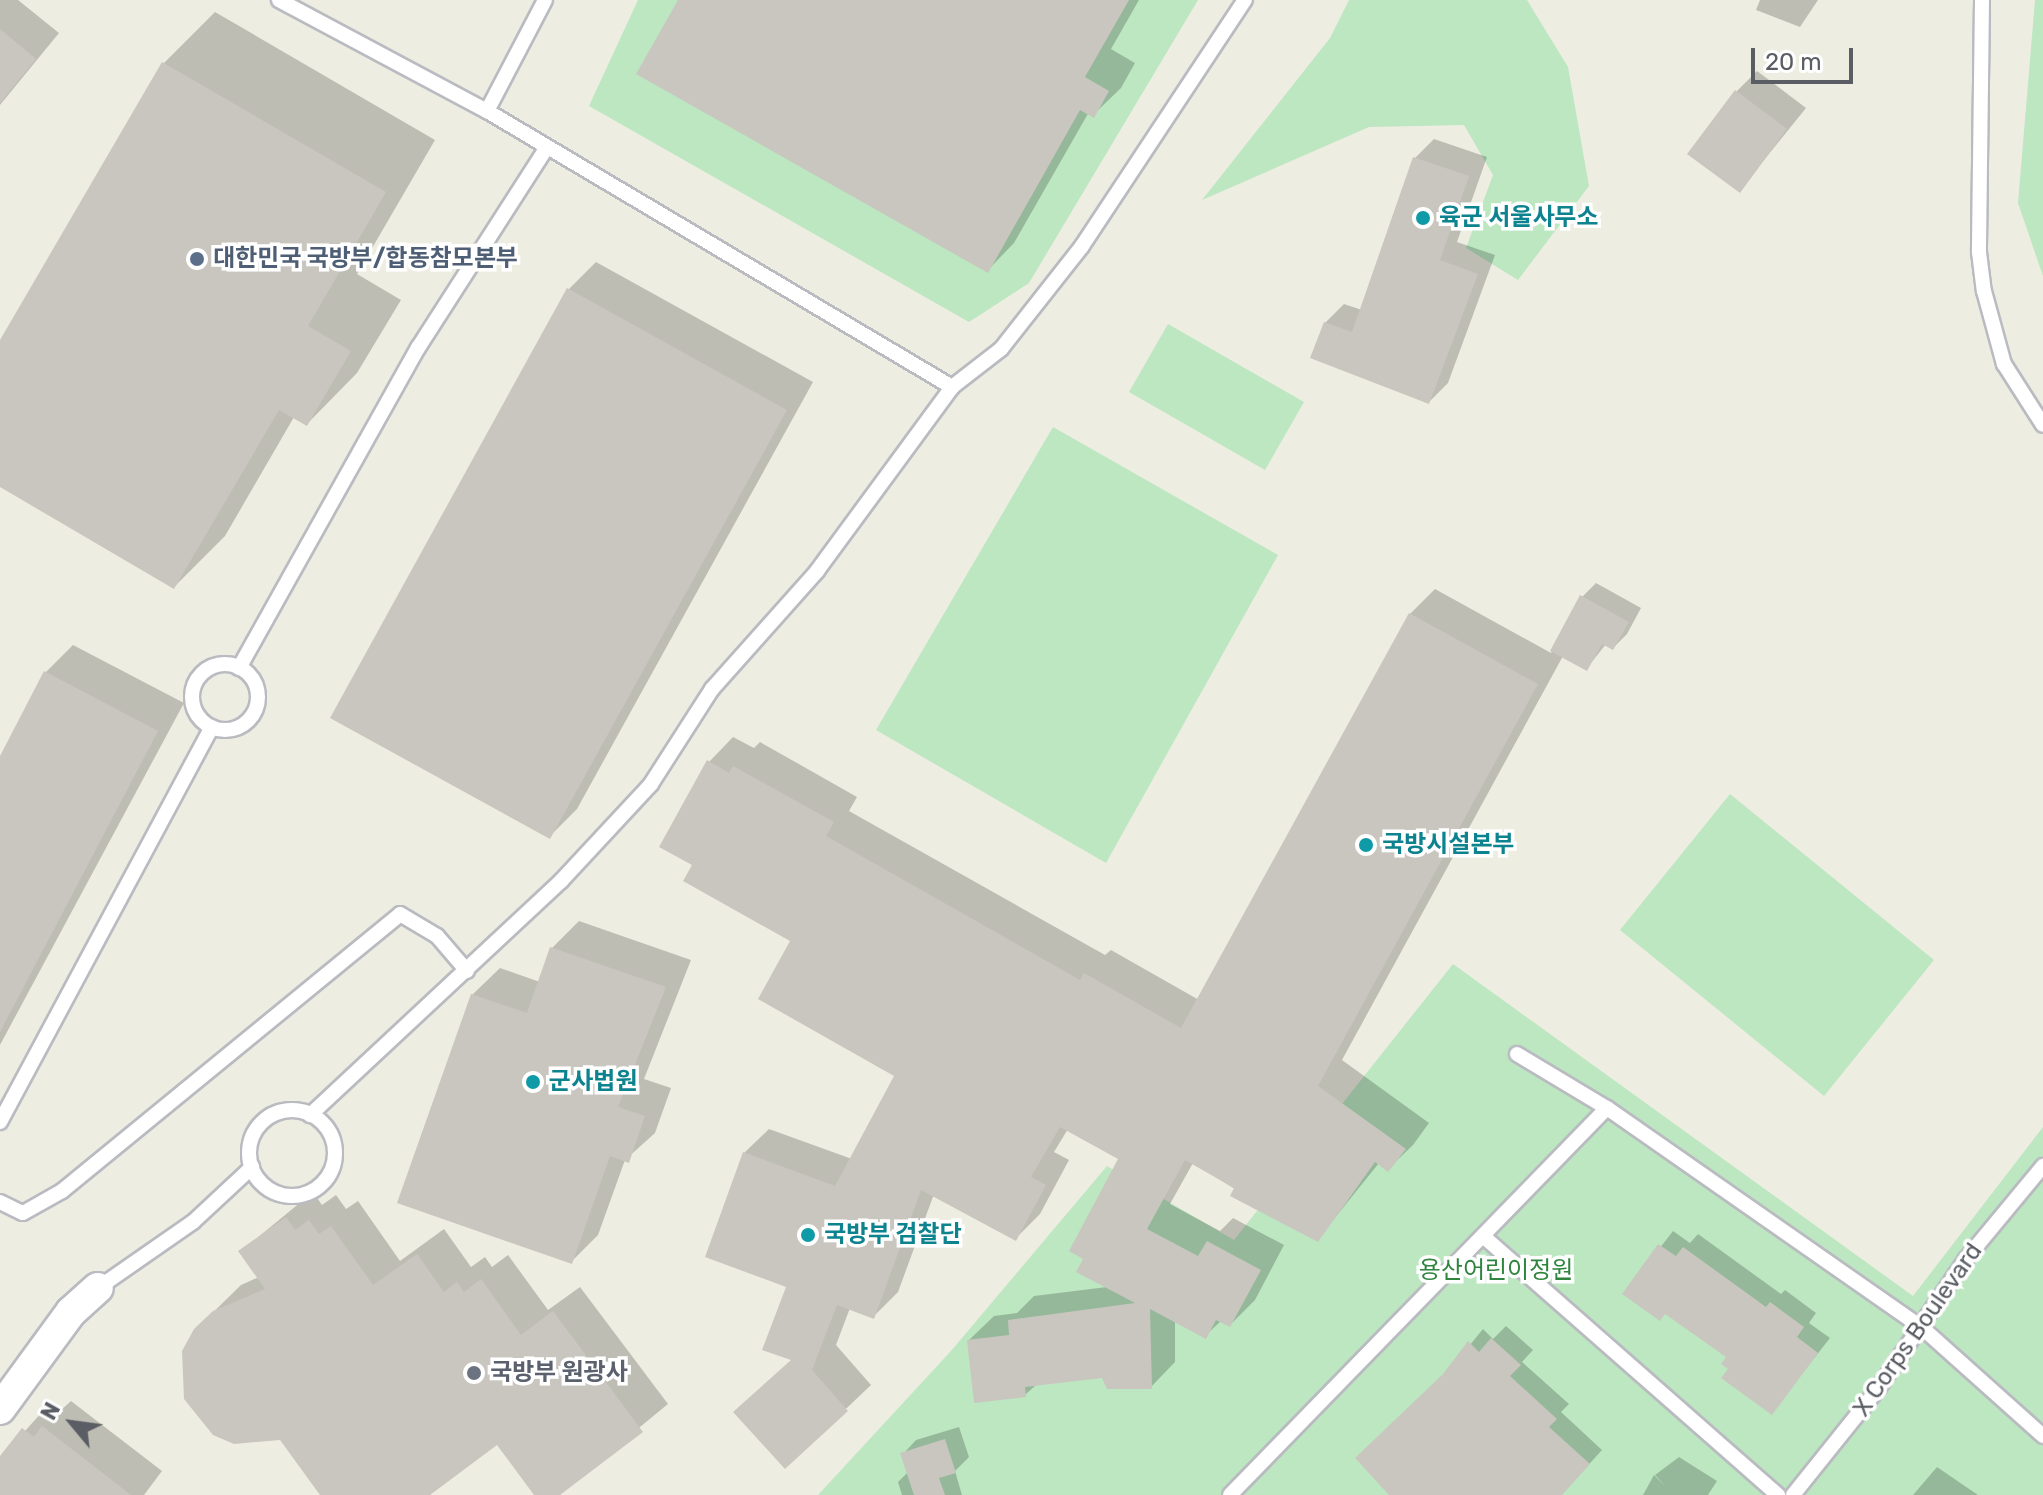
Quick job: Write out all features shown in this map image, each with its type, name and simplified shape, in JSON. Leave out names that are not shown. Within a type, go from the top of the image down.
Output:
[{"type":"street","points":[[0,1409],[71,1312],[98,1288]]},
{"type":"lane","points":[[279,0],[487,111],[546,149],[952,387]]},
{"type":"lane","points":[[487,111],[545,0]]},
{"type":"lane","points":[[310,1115],[467,971],[585,857],[651,784],[712,689],[817,571],[952,387],[1001,349],[1082,246],[1245,0]]},
{"type":"lane","points":[[1982,0],[1979,252],[1984,291],[2004,364],[2043,425]]},
{"type":"lane","points":[[239,668],[424,337],[546,149]]},
{"type":"lane","points":[[212,667],[239,668],[257,690],[255,710],[232,729],[212,727],[193,704],[196,682],[212,667]]},
{"type":"lane","points":[[0,1122],[212,727]]},
{"type":"lane","points":[[0,1202],[23,1213],[62,1191],[400,914],[437,936],[467,971]]},
{"type":"lane","points":[[1517,1054],[1607,1108],[1920,1326],[2043,1436]]},
{"type":"lane","points":[[1230,1495],[1607,1108]]},
{"type":"lane","points":[[290,1110],[310,1115],[333,1140],[336,1153],[326,1181],[301,1196],[287,1196],[261,1183],[252,1167],[250,1143],[264,1120],[290,1110]]},
{"type":"lane","name":"X Corps Boulevard","points":[[1793,1495],[1878,1389],[1966,1259],[2043,1166]]},
{"type":"lane","points":[[98,1288],[193,1222],[252,1167]]},
{"type":"lane","points":[[1483,1236],[1778,1495]]},
{"type":"green space","points":[[638,0],[1198,0],[1029,283],[969,322],[589,106]]},
{"type":"green space","points":[[1349,0],[1527,0],[1568,67],[1589,186],[1518,280],[1466,248],[1493,175],[1464,125],[1369,127],[1202,200],[1330,38]]},
{"type":"green space","points":[[2035,0],[2043,0],[2043,276],[2018,203]]},
{"type":"green space","points":[[1168,324],[1304,402],[1265,470],[1129,392]]},
{"type":"green space","points":[[1053,427],[1278,555],[1106,863],[876,730]]},
{"type":"green space","points":[[1730,794],[1934,960],[1824,1096],[1620,930]]},
{"type":"green space","name":"용산어린이정원","points":[[1453,964],[1913,1296],[2043,1127],[2043,1495],[818,1495],[951,1351],[1107,1166],[1234,1240]]},
{"type":"building","points":[[678,0],[1129,0],[1085,77],[1109,91],[1094,118],[1080,110],[988,273],[636,74]]},
{"type":"building","points":[[0,29],[36,59],[0,103]]},
{"type":"building","name":"대한민국 국방부/합동참모본부","points":[[162,62],[386,192],[308,326],[351,351],[307,426],[279,410],[174,589],[0,487],[0,340]]},
{"type":"building","points":[[1735,90],[1787,129],[1740,193],[1687,154]]},
{"type":"building","name":"육군 서울사무소","points":[[1413,157],[1469,176],[1440,260],[1478,274],[1429,404],[1310,358],[1324,322],[1352,332]]},
{"type":"building","points":[[567,288],[787,410],[550,839],[330,718]]},
{"type":"building","points":[[1580,595],[1629,622],[1613,650],[1602,644],[1587,671],[1550,651]]},
{"type":"building","points":[[1409,613],[1538,684],[1318,1086],[1406,1149],[1388,1172],[1375,1162],[1318,1242],[1230,1196],[1234,1188],[1185,1160],[1147,1229],[1198,1256],[1207,1241],[1261,1270],[1230,1327],[1216,1320],[1206,1339],[1150,1309],[1152,1389],[1107,1389],[1102,1378],[1025,1387],[1026,1397],[974,1403],[967,1340],[1009,1335],[1008,1320],[1135,1303],[1076,1272],[1083,1259],[1069,1251],[1118,1159],[1060,1127],[1031,1177],[1046,1185],[1016,1241],[921,1190],[874,1319],[837,1305],[812,1370],[848,1411],[785,1469],[733,1412],[791,1360],[762,1350],[786,1287],[705,1257],[743,1152],[835,1186],[894,1076],[758,999],[790,941],[683,881],[692,865],[659,847],[707,760],[729,773],[733,766],[834,822],[826,836],[1080,980],[1084,973],[1181,1028]]},
{"type":"building","points":[[44,671],[158,731],[0,1032],[0,756]]},
{"type":"building","name":"군사법원","points":[[550,947],[666,987],[618,1107],[645,1116],[629,1163],[610,1156],[572,1264],[397,1203],[471,994],[527,1013]]},
{"type":"building","name":"국방부 원광사","points":[[286,1217],[295,1230],[309,1220],[319,1234],[331,1226],[373,1285],[417,1254],[444,1292],[457,1282],[464,1292],[481,1279],[521,1335],[553,1311],[643,1432],[560,1495],[534,1495],[497,1445],[430,1495],[320,1495],[280,1440],[234,1444],[213,1435],[184,1399],[182,1351],[194,1329],[213,1311],[265,1289],[238,1251]]},
{"type":"building","points":[[1658,1244],[1676,1256],[1683,1247],[1766,1307],[1770,1302],[1804,1327],[1797,1337],[1818,1353],[1772,1415],[1721,1378],[1728,1369],[1721,1364],[1726,1357],[1665,1314],[1660,1321],[1622,1294]]},
{"type":"building","points":[[1491,1338],[1521,1365],[1510,1376],[1557,1419],[1549,1427],[1590,1464],[1562,1495],[1389,1495],[1355,1458],[1443,1374],[1468,1341],[1479,1352]]},
{"type":"building","points":[[42,1426],[131,1495],[0,1495],[0,1456],[22,1428],[34,1437]]},
{"type":"building","points":[[945,1439],[956,1473],[939,1478],[945,1495],[914,1495],[900,1453]]},
{"type":"place","name":"육군 서울사무소","points":[[1423,218]]},
{"type":"place","name":"대한민국 국방부/합동참모본부","points":[[197,259]]},
{"type":"place","name":"국방시설본부","points":[[1366,845]]},
{"type":"place","name":"군사법원","points":[[533,1082]]},
{"type":"place","name":"국방부 검찰단","points":[[808,1235]]},
{"type":"place","name":"국방부 원광사","points":[[474,1373]]}]
